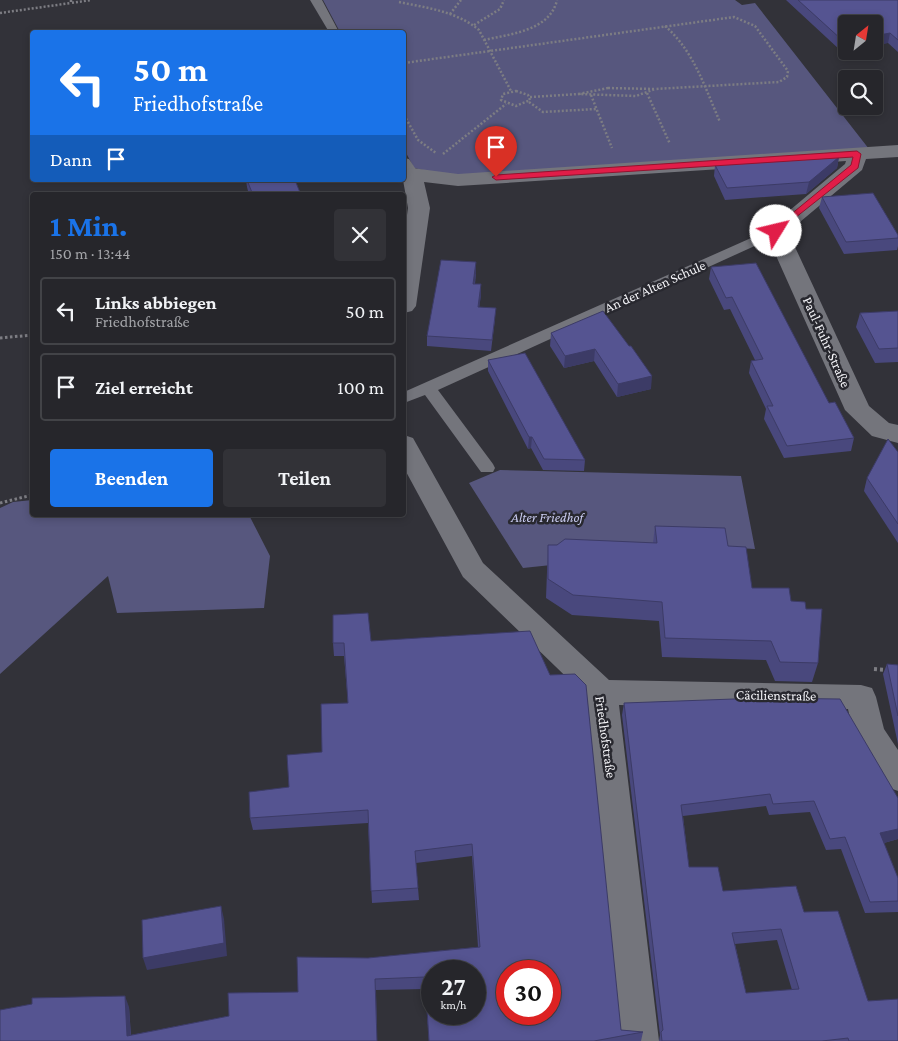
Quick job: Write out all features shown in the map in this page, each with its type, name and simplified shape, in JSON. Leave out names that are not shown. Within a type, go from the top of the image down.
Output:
[{"type":"street","points":[[406,292],[418,208],[408,168],[458,180],[898,151]]},
{"type":"street","name":"An der Alten Schule","points":[[776,231],[855,166],[857,154]]},
{"type":"street","name":"Paul-Fuhr-Straße","points":[[776,231],[858,410],[881,430],[898,434]]},
{"type":"street","name":"Friedhofstraße","points":[[406,448],[473,570],[602,692],[640,1041]]},
{"type":"street","name":"Cäcilienstraße","points":[[602,692],[861,697],[869,732],[898,777]]},
{"type":"lane","points":[[316,0],[333,30]]},
{"type":"lane","name":"An der Alten Schule","points":[[406,397],[776,231]]},
{"type":"lane","points":[[428,388],[487,468]]},
{"type":"path","points":[[0,12],[71,1],[91,0]]},
{"type":"path","points":[[450,14],[461,0]]},
{"type":"path","points":[[474,25],[500,9],[504,0]]},
{"type":"path","points":[[484,40],[531,28],[553,13],[557,0]]},
{"type":"path","points":[[399,2],[450,14],[474,25],[511,91]]},
{"type":"path","points":[[406,63],[720,18],[743,19],[755,26],[788,70],[787,77],[779,82],[655,89],[608,88],[579,94],[530,97],[525,93],[511,91],[503,94],[500,98],[506,104],[521,106],[529,102]]},
{"type":"path","points":[[665,26],[674,32],[686,49],[720,122]]},
{"type":"path","points":[[579,94],[619,97],[647,93],[655,89]]},
{"type":"path","points":[[647,93],[673,150]]},
{"type":"path","points":[[591,95],[614,154]]},
{"type":"path","points":[[529,102],[530,97]]},
{"type":"path","points":[[529,102],[543,112],[596,109]]},
{"type":"path","points":[[406,119],[418,140],[441,156],[506,104]]},
{"type":"path","points":[[0,338],[30,335]]},
{"type":"path","points":[[0,503],[30,496]]},
{"type":"path","points":[[872,669],[889,670]]},
{"type":"green space","points":[[323,0],[735,0],[742,5],[755,3],[838,109],[838,115],[842,115],[869,149],[454,177],[414,168],[406,153],[406,30],[339,30]]},
{"type":"green space","name":"Alter Friedhof","points":[[500,470],[741,476],[755,549],[722,547],[523,568],[469,483]]},
{"type":"green space","points":[[30,500],[30,517],[250,517],[270,556],[264,608],[117,613],[108,576],[0,674],[0,508],[13,502]]},
{"type":"building","points":[[798,0],[898,0],[898,40],[890,33],[883,34],[883,15],[838,15],[838,36]]},
{"type":"building","points":[[839,157],[809,182],[727,188],[715,165]]},
{"type":"building","points":[[248,182],[296,182],[300,192],[252,192]]},
{"type":"building","points":[[873,193],[898,238],[846,242],[822,197]]},
{"type":"building","points":[[441,260],[476,262],[473,284],[481,284],[478,307],[496,308],[492,340],[427,336]]},
{"type":"building","points":[[756,263],[829,403],[835,402],[854,438],[787,446],[767,406],[773,406],[751,361],[763,359],[732,297],[726,298],[711,267]]},
{"type":"building","points":[[603,311],[652,376],[618,384],[595,349],[565,356],[551,333]]},
{"type":"building","points":[[898,311],[898,348],[879,349],[860,313]]},
{"type":"building","points":[[525,353],[585,460],[544,459],[532,437],[529,437],[488,360]]},
{"type":"building","points":[[888,439],[898,452],[898,524],[867,478]]},
{"type":"building","points":[[655,526],[725,528],[728,546],[746,547],[752,588],[789,588],[791,601],[805,602],[806,609],[822,609],[818,663],[780,662],[771,641],[665,638],[662,602],[573,595],[548,579],[548,545],[557,545],[565,539],[657,543]]},
{"type":"building","points":[[368,613],[371,641],[530,631],[550,675],[575,674],[586,685],[621,1030],[643,1032],[594,1041],[429,1041],[428,1025],[486,1025],[486,960],[421,960],[421,977],[375,979],[377,1041],[0,1041],[0,1010],[32,1004],[32,998],[125,996],[127,1036],[229,1016],[228,993],[298,992],[297,957],[368,958],[480,947],[472,844],[415,851],[418,888],[371,891],[368,810],[250,818],[249,792],[289,787],[287,755],[322,752],[321,704],[348,703],[344,643],[333,643],[333,615]]},
{"type":"building","points":[[887,664],[898,665],[898,716]]},
{"type":"building","points":[[761,698],[840,699],[898,798],[898,829],[880,833],[898,878],[898,901],[870,902],[845,837],[830,839],[814,801],[773,804],[770,794],[681,805],[689,867],[718,867],[723,891],[796,886],[804,912],[838,911],[868,1001],[898,999],[898,1041],[849,1041],[848,1038],[822,1041],[662,1041],[661,1032],[663,1030],[624,703]],"holes":[[[781,929],[799,989],[746,993],[732,933]]]},
{"type":"building","points":[[221,906],[224,943],[143,958],[142,920]]},
{"type":"route","points":[[496,177],[857,154],[855,166],[792,220],[776,231]]}]
